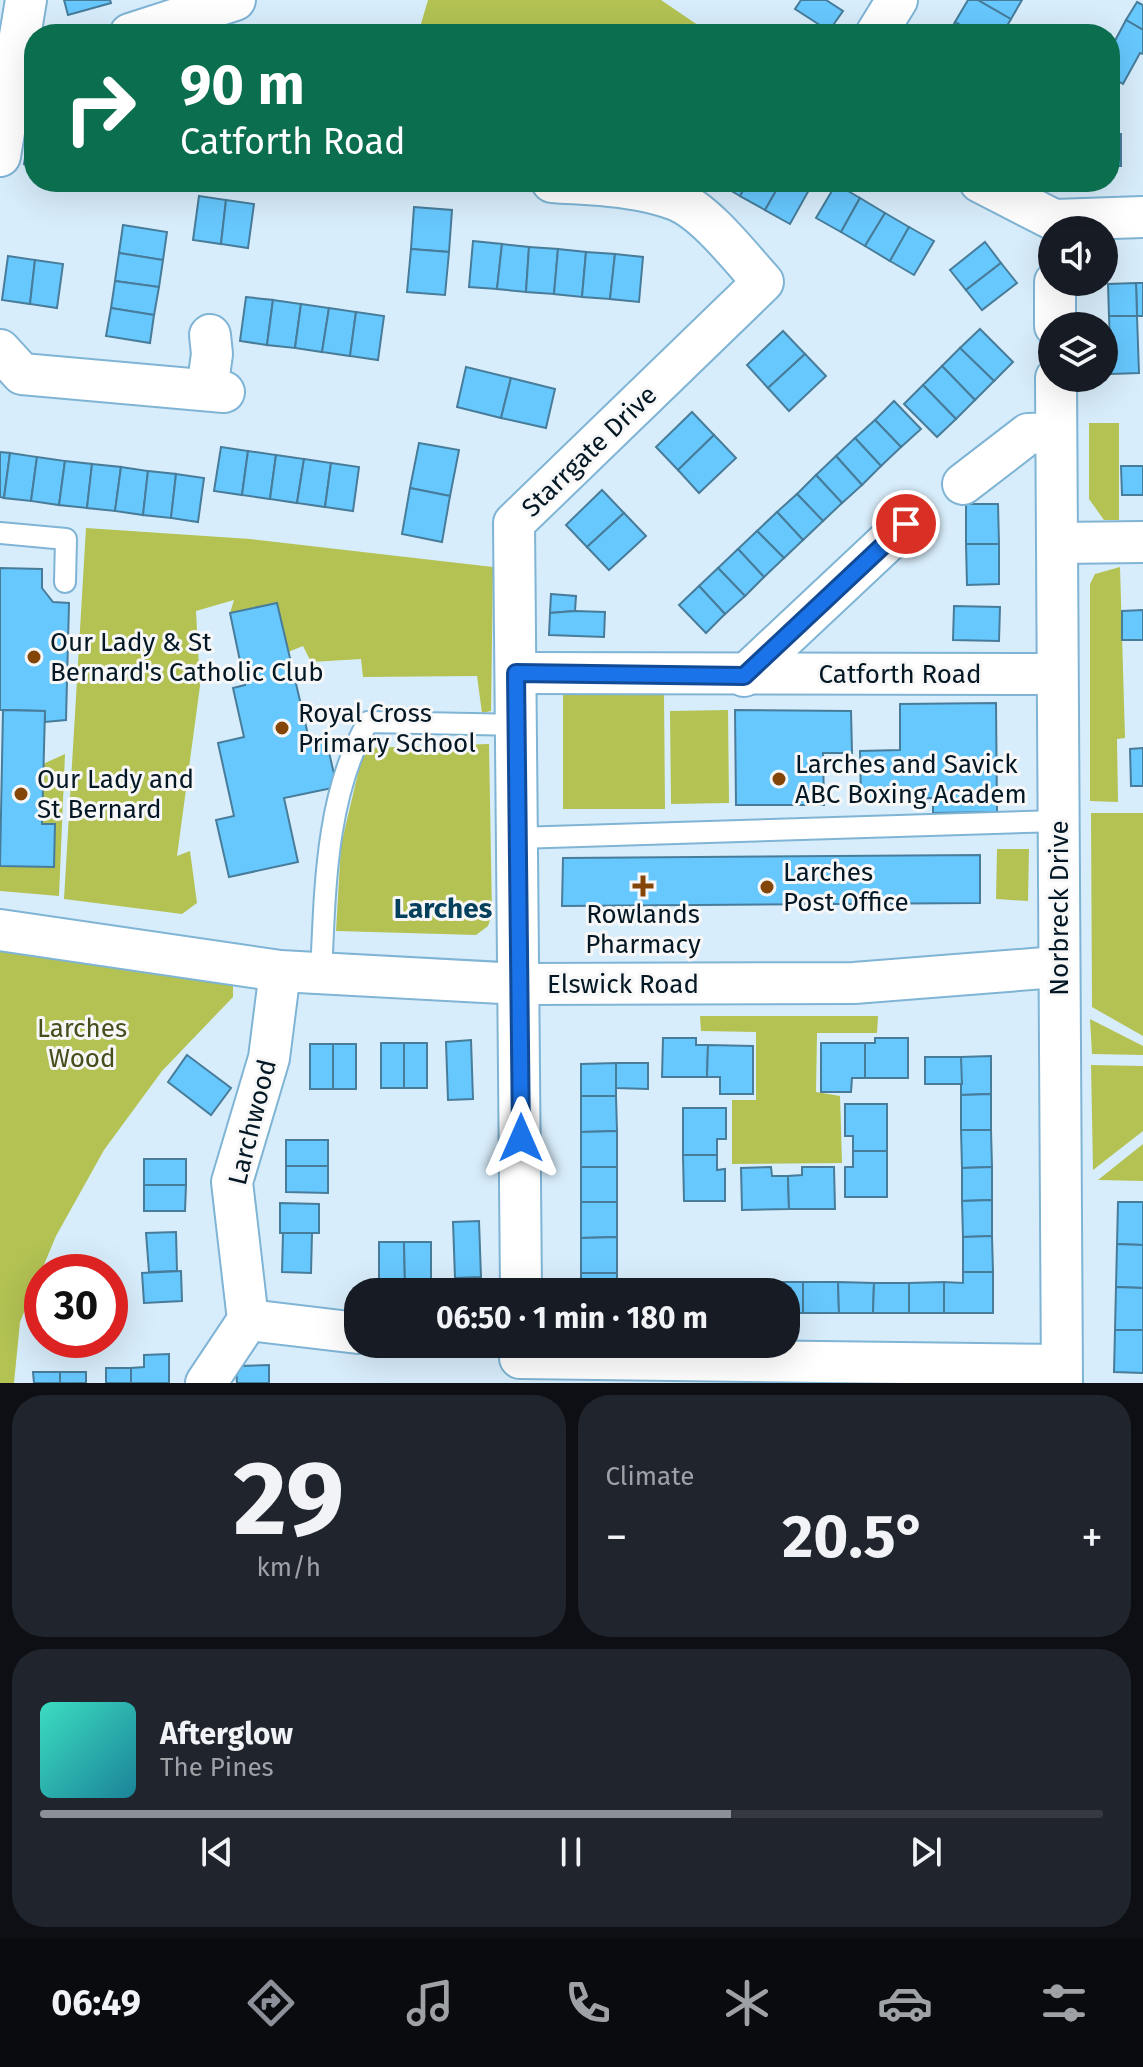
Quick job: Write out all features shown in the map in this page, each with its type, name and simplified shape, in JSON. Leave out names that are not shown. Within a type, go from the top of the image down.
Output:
[{"type":"street","points":[[25,24],[26,0]]},
{"type":"street","points":[[161,24],[235,0]]},
{"type":"street","points":[[882,24],[897,0]]},
{"type":"street","points":[[0,156],[23,69],[24,46]]},
{"type":"street","name":"Starrgate Drive","points":[[521,1278],[521,984],[514,523],[763,282],[716,230],[678,201],[643,192]]},
{"type":"street","points":[[997,192],[1039,216]]},
{"type":"street","points":[[1118,219],[1143,217]]},
{"type":"street","points":[[0,350],[22,374],[215,391],[210,335]]},
{"type":"street","name":"Norbreck Drive","points":[[1056,392],[1057,967],[1062,1374]]},
{"type":"street","points":[[963,484],[1028,434],[1056,433]]},
{"type":"street","name":"Catforth Road","points":[[744,676],[906,524]]},
{"type":"street","points":[[1058,543],[1143,542]]},
{"type":"street","name":"Catforth Road","points":[[516,673],[744,676],[1056,674]]},
{"type":"street","name":"Elswick Road","points":[[0,930],[280,971],[521,984],[854,983],[1057,967]]},
{"type":"street","name":"Larchwood","points":[[248,1320],[232,1182],[269,1058],[280,971]]},
{"type":"street","points":[[206,1383],[248,1320],[344,1331]]},
{"type":"street","points":[[520,1362],[1062,1374]]},
{"type":"lane","points":[[0,533],[66,539],[65,582]]},
{"type":"lane","points":[[321,975],[328,866],[336,817],[355,744],[368,722],[517,725]]},
{"type":"lane","points":[[517,838],[1059,821]]},
{"type":"green space","points":[[428,0],[661,0],[696,24],[421,24]]},
{"type":"green space","points":[[1089,423],[1119,423],[1119,520],[1104,520],[1089,499]]},
{"type":"green space","points":[[86,528],[250,539],[493,567],[491,711],[482,713],[477,676],[363,677],[361,659],[311,662],[303,646],[288,652],[277,603],[230,613],[234,600],[196,611],[200,686],[177,856],[190,851],[197,903],[182,914],[64,899]]},
{"type":"green space","points":[[1120,567],[1125,738],[1117,739],[1118,802],[1090,801],[1090,584],[1095,574]]},
{"type":"green space","points":[[563,694],[664,694],[665,809],[563,809]]},
{"type":"green space","points":[[728,710],[729,803],[671,804],[670,711]]},
{"type":"green space","points":[[489,744],[492,915],[488,926],[476,935],[336,931],[341,845],[364,748]]},
{"type":"green space","points":[[65,754],[59,896],[0,891],[0,866],[54,867],[55,824],[42,824],[43,764]]},
{"type":"green space","points":[[1091,813],[1143,813],[1143,1036],[1092,1007]]},
{"type":"green space","points":[[997,849],[1029,849],[1028,901],[996,899]]},
{"type":"green space","name":"Larches Wood","points":[[0,949],[233,983],[233,997],[162,1071],[104,1150],[48,1254],[24,1254],[24,1312],[20,1322],[14,1383],[0,1383]]},
{"type":"green space","points":[[700,1016],[878,1016],[877,1033],[817,1033],[816,1092],[840,1096],[842,1163],[732,1164],[732,1100],[756,1100],[756,1032],[701,1031]]},
{"type":"green space","points":[[1090,1019],[1143,1046],[1143,1055],[1092,1054]]},
{"type":"green space","points":[[1091,1065],[1143,1066],[1143,1131],[1093,1170]]},
{"type":"green space","points":[[1143,1144],[1143,1181],[1098,1180]]},
{"type":"building","points":[[64,0],[110,0],[111,3],[68,15]]},
{"type":"building","points":[[801,0],[826,0],[843,11],[834,24],[818,24],[795,9]]},
{"type":"building","points":[[968,0],[978,0],[1011,19],[1008,24],[955,22]]},
{"type":"building","points":[[978,0],[1022,0],[1011,19]]},
{"type":"building","points":[[1137,2],[1143,5],[1143,30],[1126,20]]},
{"type":"building","points":[[1126,20],[1143,30],[1143,54],[1140,53],[1123,84],[1120,82],[1120,31]]},
{"type":"building","points":[[742,192],[775,192],[765,210],[740,196]]},
{"type":"building","points":[[775,192],[808,192],[790,224],[765,210]]},
{"type":"building","points":[[831,192],[850,192],[860,198],[841,232],[816,218]]},
{"type":"building","points":[[199,196],[226,200],[221,244],[193,240]]},
{"type":"building","points":[[860,198],[885,213],[865,246],[841,232]]},
{"type":"building","points":[[226,200],[254,204],[248,248],[221,244]]},
{"type":"building","points":[[414,207],[452,210],[449,252],[411,249]]},
{"type":"building","points":[[885,213],[909,227],[890,261],[865,246]]},
{"type":"building","points":[[123,225],[167,232],[163,260],[119,253]]},
{"type":"building","points":[[909,227],[934,241],[914,275],[890,261]]},
{"type":"building","points":[[473,241],[502,244],[497,289],[469,287]]},
{"type":"building","points":[[985,242],[1001,263],[966,290],[950,270]]},
{"type":"building","points":[[502,244],[529,247],[526,292],[497,289]]},
{"type":"building","points":[[529,247],[558,249],[554,294],[526,292]]},
{"type":"building","points":[[411,249],[449,252],[445,295],[407,292]]},
{"type":"building","points":[[558,249],[586,252],[582,297],[554,294]]},
{"type":"building","points":[[586,252],[615,254],[610,299],[582,297]]},
{"type":"building","points":[[119,253],[163,260],[159,287],[115,281]]},
{"type":"building","points":[[615,254],[643,257],[639,302],[610,299]]},
{"type":"building","points":[[8,256],[35,260],[30,304],[2,300]]},
{"type":"building","points":[[35,260],[63,264],[57,308],[30,304]]},
{"type":"building","points":[[1001,263],[1017,283],[982,310],[966,290]]},
{"type":"building","points":[[115,281],[159,287],[154,315],[111,308]]},
{"type":"building","points":[[1136,283],[1143,283],[1143,316],[1137,316]]},
{"type":"building","points":[[1136,283],[1137,316],[1118,316],[1118,312],[1109,312],[1108,296],[1118,296],[1118,284]]},
{"type":"building","points":[[246,297],[273,300],[267,345],[240,341]]},
{"type":"building","points":[[273,300],[301,304],[295,348],[267,345]]},
{"type":"building","points":[[301,304],[329,308],[322,352],[295,348]]},
{"type":"building","points":[[111,308],[154,315],[150,343],[106,336]]},
{"type":"building","points":[[329,308],[356,312],[350,356],[322,352]]},
{"type":"building","points":[[356,312],[384,316],[378,360],[350,356]]},
{"type":"building","points":[[1118,316],[1137,316],[1139,373],[1118,374]]},
{"type":"building","points":[[980,329],[1013,362],[994,381],[960,348]]},
{"type":"building","points":[[783,331],[805,354],[768,388],[747,365]]},
{"type":"building","points":[[960,348],[994,381],[975,400],[942,366]]},
{"type":"building","points":[[805,354],[826,376],[789,411],[768,388]]},
{"type":"building","points":[[942,366],[975,400],[956,419],[923,385]]},
{"type":"building","points":[[466,367],[511,378],[501,418],[457,407]]},
{"type":"building","points":[[511,378],[555,389],[546,428],[501,418]]},
{"type":"building","points":[[923,385],[956,419],[937,437],[904,404]]},
{"type":"building","points":[[894,401],[921,429],[901,447],[875,420]]},
{"type":"building","points":[[692,412],[714,435],[678,470],[656,447]]},
{"type":"building","points":[[875,420],[901,447],[881,466],[855,438]]},
{"type":"building","points":[[714,435],[736,458],[699,493],[678,470]]},
{"type":"building","points":[[855,438],[881,466],[862,485],[836,456]]},
{"type":"building","points":[[419,443],[459,450],[450,496],[410,488]]},
{"type":"building","points":[[221,447],[248,451],[242,495],[214,491]]},
{"type":"building","points":[[248,451],[276,455],[270,499],[242,495]]},
{"type":"building","points":[[0,452],[10,453],[4,498],[0,497]]},
{"type":"building","points":[[10,453],[37,457],[31,501],[4,498]]},
{"type":"building","points":[[276,455],[304,459],[297,503],[270,499]]},
{"type":"building","points":[[836,456],[862,485],[842,503],[816,475]]},
{"type":"building","points":[[37,457],[65,461],[59,505],[31,501]]},
{"type":"building","points":[[304,459],[331,463],[325,507],[297,503]]},
{"type":"building","points":[[65,461],[92,464],[87,508],[59,505]]},
{"type":"building","points":[[331,463],[359,467],[353,511],[325,507]]},
{"type":"building","points":[[92,464],[121,467],[115,511],[87,508]]},
{"type":"building","points":[[1121,466],[1143,466],[1143,495],[1122,495]]},
{"type":"building","points":[[121,467],[148,471],[143,515],[115,511]]},
{"type":"building","points":[[148,471],[176,474],[171,518],[143,515]]},
{"type":"building","points":[[176,474],[204,478],[198,522],[171,518]]},
{"type":"building","points":[[816,475],[842,503],[823,521],[797,494]]},
{"type":"building","points":[[410,488],[450,496],[442,542],[402,534]]},
{"type":"building","points":[[602,490],[624,513],[587,547],[566,525]]},
{"type":"building","points":[[797,494],[823,521],[803,540],[777,512]]},
{"type":"building","points":[[966,504],[998,504],[999,544],[966,544]]},
{"type":"building","points":[[777,512],[803,540],[784,558],[757,531]]},
{"type":"building","points":[[624,513],[646,536],[609,570],[587,547]]},
{"type":"building","points":[[757,531],[784,558],[764,577],[738,549]]},
{"type":"building","points":[[966,544],[999,544],[999,584],[967,585]]},
{"type":"building","points":[[738,549],[764,577],[745,596],[718,568]]},
{"type":"building","name":"Our Lady & St Bernard's Catholic Club","points":[[0,568],[42,569],[42,588],[53,602],[69,603],[66,720],[45,722],[45,711],[0,710]]},
{"type":"building","points":[[718,568],[745,596],[725,614],[699,586]]},
{"type":"building","points":[[699,586],[725,614],[706,633],[679,605]]},
{"type":"building","points":[[551,594],[576,596],[575,611],[550,613]]},
{"type":"building","points":[[277,603],[309,739],[325,735],[337,787],[284,798],[298,862],[229,877],[216,820],[234,816],[218,743],[244,737],[233,688],[245,685],[230,613]]},
{"type":"building","points":[[954,606],[1000,607],[999,641],[953,640]]},
{"type":"building","points":[[1143,610],[1143,640],[1122,640],[1122,611]]},
{"type":"building","points":[[605,612],[604,637],[549,635],[550,613]]},
{"type":"building","points":[[996,703],[997,812],[933,813],[933,798],[861,799],[860,751],[900,750],[900,704]]},
{"type":"building","name":"Our Lady and St Bernard","points":[[3,710],[45,711],[42,824],[55,824],[54,867],[0,866]]},
{"type":"building","name":"Larches and Savick ABC Boxing Academ","points":[[735,710],[851,711],[852,753],[823,753],[824,805],[736,805]]},
{"type":"building","points":[[1143,748],[1143,786],[1131,786],[1130,749]]},
{"type":"building","points":[[980,855],[980,903],[562,906],[563,858]]},
{"type":"building","points":[[663,1038],[696,1038],[696,1045],[708,1045],[707,1077],[662,1077]]},
{"type":"building","points":[[875,1038],[908,1038],[908,1078],[865,1078],[865,1043],[875,1043]]},
{"type":"building","points":[[471,1040],[473,1099],[448,1100],[446,1042]]},
{"type":"building","points":[[381,1043],[404,1043],[404,1088],[381,1088]]},
{"type":"building","points":[[404,1043],[427,1043],[427,1088],[404,1088]]},
{"type":"building","points":[[821,1043],[865,1043],[865,1078],[852,1078],[851,1092],[821,1092]]},
{"type":"building","points":[[310,1044],[333,1044],[333,1089],[310,1089]]},
{"type":"building","points":[[333,1044],[356,1044],[356,1089],[333,1089]]},
{"type":"building","points":[[708,1045],[753,1046],[753,1094],[720,1094],[720,1077],[707,1077]]},
{"type":"building","points":[[187,1055],[231,1088],[211,1115],[168,1082]]},
{"type":"building","points":[[991,1056],[991,1094],[961,1095],[961,1057]]},
{"type":"building","points":[[925,1057],[961,1057],[962,1084],[925,1084]]},
{"type":"building","points":[[616,1063],[616,1096],[581,1096],[581,1064]]},
{"type":"building","points":[[616,1063],[648,1063],[648,1089],[616,1088]]},
{"type":"building","points":[[991,1094],[991,1130],[961,1130],[961,1095]]},
{"type":"building","points":[[581,1096],[616,1096],[617,1131],[581,1132]]},
{"type":"building","points":[[845,1104],[887,1104],[887,1151],[853,1151],[853,1136],[845,1136]]},
{"type":"building","points":[[683,1108],[726,1108],[726,1139],[717,1139],[717,1155],[683,1155]]},
{"type":"building","points":[[961,1130],[991,1130],[992,1167],[962,1168]]},
{"type":"building","points":[[617,1131],[617,1167],[581,1167],[581,1132]]},
{"type":"building","points":[[286,1140],[328,1140],[328,1166],[286,1166]]},
{"type":"building","points":[[853,1151],[887,1151],[887,1197],[845,1197],[845,1167],[853,1167]]},
{"type":"building","points":[[683,1155],[717,1155],[717,1170],[725,1169],[725,1201],[684,1201]]},
{"type":"building","points":[[144,1159],[186,1159],[186,1185],[144,1185]]},
{"type":"building","points":[[286,1166],[328,1166],[328,1193],[286,1192]]},
{"type":"building","points":[[581,1167],[617,1167],[617,1202],[581,1202]]},
{"type":"building","points":[[771,1167],[772,1176],[788,1176],[789,1209],[742,1210],[741,1168]]},
{"type":"building","points":[[802,1167],[834,1167],[835,1209],[789,1209],[788,1176],[802,1175]]},
{"type":"building","points":[[992,1167],[992,1200],[962,1201],[962,1168]]},
{"type":"building","points":[[144,1185],[186,1185],[185,1211],[144,1211]]},
{"type":"building","points":[[992,1200],[992,1236],[963,1237],[962,1201]]},
{"type":"building","points":[[581,1202],[617,1202],[617,1237],[581,1238]]},
{"type":"building","points":[[1118,1202],[1143,1202],[1143,1245],[1117,1244]]},
{"type":"building","points":[[280,1203],[319,1204],[319,1233],[280,1233]]},
{"type":"building","points":[[479,1221],[481,1277],[455,1278],[453,1222]]},
{"type":"building","points":[[176,1232],[177,1271],[149,1272],[146,1233]]},
{"type":"building","points":[[283,1233],[312,1233],[311,1273],[282,1272]]},
{"type":"building","points":[[992,1236],[993,1272],[963,1272],[963,1237]]},
{"type":"building","points":[[617,1237],[617,1273],[581,1273],[581,1238]]},
{"type":"building","points":[[379,1242],[404,1242],[405,1278],[379,1278]]},
{"type":"building","points":[[404,1242],[431,1242],[431,1278],[405,1278]]},
{"type":"building","points":[[1117,1244],[1143,1245],[1143,1288],[1116,1287]]},
{"type":"building","points":[[181,1271],[182,1301],[144,1303],[142,1273]]},
{"type":"building","points":[[963,1272],[993,1272],[993,1313],[944,1313],[944,1282],[963,1283]]},
{"type":"building","points":[[581,1273],[617,1273],[617,1278],[581,1278]]},
{"type":"building","points":[[800,1282],[803,1282],[803,1313],[800,1313]]},
{"type":"building","points":[[803,1282],[838,1282],[839,1313],[803,1313]]},
{"type":"building","points":[[838,1282],[874,1283],[873,1313],[839,1313]]},
{"type":"building","points":[[944,1282],[944,1313],[909,1313],[909,1283]]},
{"type":"building","points":[[874,1283],[909,1283],[909,1313],[873,1313]]},
{"type":"building","points":[[1116,1287],[1143,1288],[1143,1330],[1115,1330]]},
{"type":"building","points":[[1115,1330],[1143,1330],[1143,1373],[1114,1372]]},
{"type":"building","points":[[169,1354],[169,1383],[131,1383],[131,1368],[144,1367],[144,1355]]},
{"type":"building","points":[[269,1365],[269,1383],[237,1383],[236,1366]]},
{"type":"building","points":[[106,1368],[131,1368],[131,1383],[106,1383]]},
{"type":"building","points":[[33,1372],[60,1372],[60,1383],[34,1383]]},
{"type":"building","points":[[60,1372],[86,1372],[86,1383],[60,1383]]},
{"type":"place","name":"Our Lady & St Bernard's Catholic Club","points":[[34,657]]},
{"type":"place","name":"Royal Cross Primary School","points":[[282,728]]},
{"type":"place","name":"Larches and Savick ABC Boxing Academ","points":[[779,779]]},
{"type":"place","name":"Our Lady and St Bernard","points":[[21,794]]},
{"type":"place","name":"Rowlands Pharmacy","points":[[643,886]]},
{"type":"place","name":"Larches Post Office","points":[[767,887]]},
{"type":"district","name":"Larches","points":[[443,908]]},
{"type":"route","points":[[521,1138],[516,673],[744,676],[906,524]]}]
